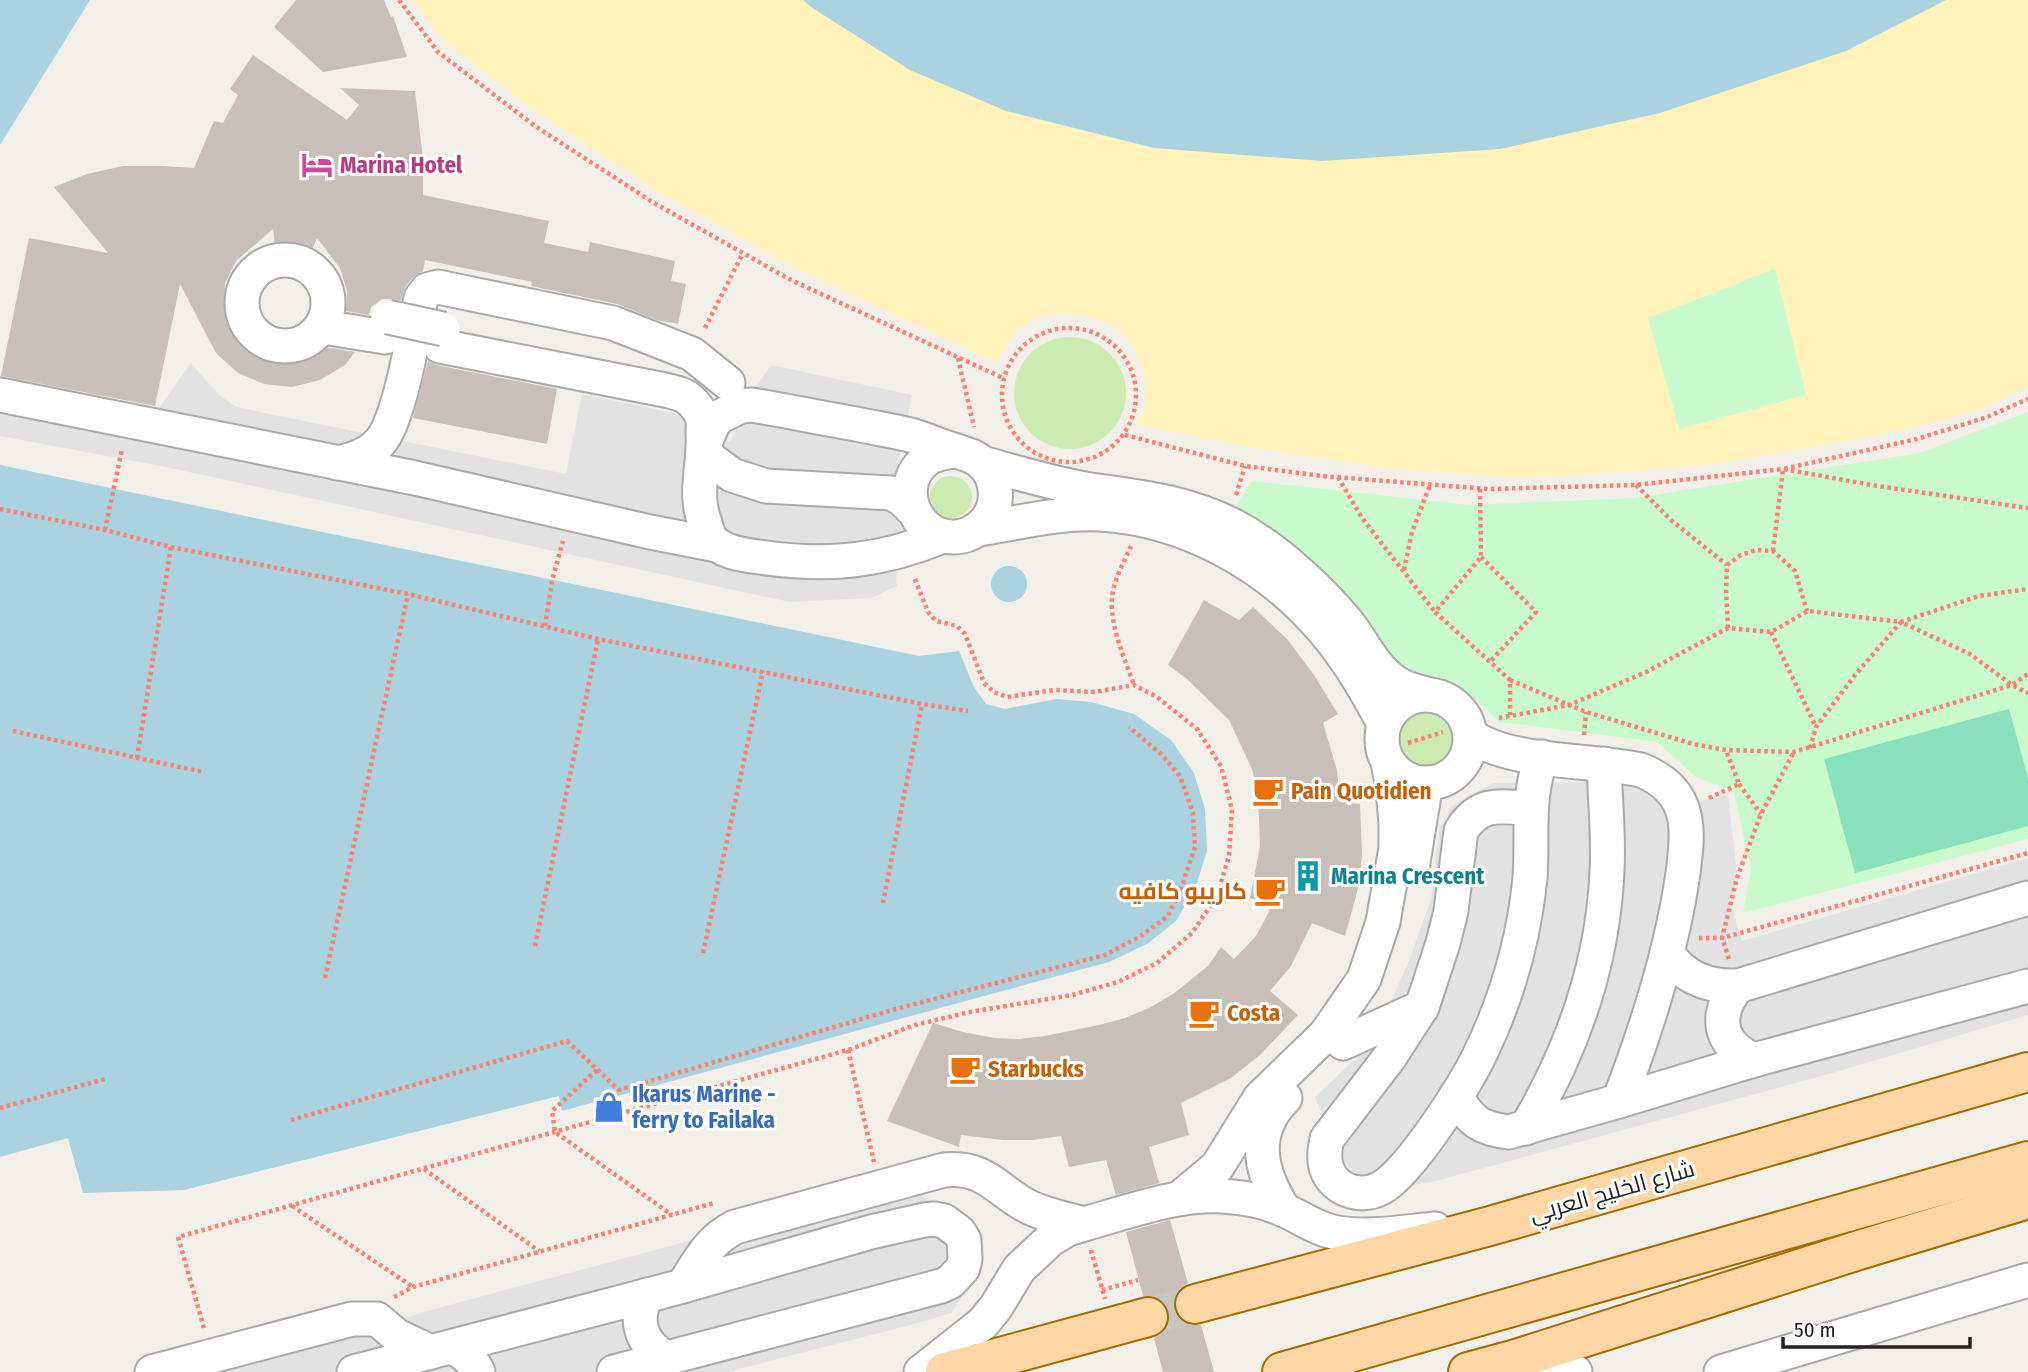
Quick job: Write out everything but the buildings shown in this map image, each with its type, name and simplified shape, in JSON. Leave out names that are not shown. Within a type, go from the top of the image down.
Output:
[{"type":"main road","name":"شارع الخليج العربي","points":[[1195,1304],[1490,1226],[2028,1072]]},
{"type":"main road","points":[[1859,1250],[2028,1162]]},
{"type":"main road","points":[[1283,1372],[2028,1162]]},
{"type":"main road","points":[[1468,1372],[2028,1199]]},
{"type":"main road","points":[[945,1372],[1130,1322]]},
{"type":"street","points":[[415,478],[399,456],[394,441],[393,420],[421,298],[427,290],[438,287],[613,323],[692,354],[740,394],[741,406],[719,417],[704,445],[709,457],[732,475],[765,486],[891,493],[902,499],[919,521],[930,530],[943,536],[955,537],[978,529],[988,518],[995,505],[996,489],[991,475],[968,457],[940,453],[928,459],[911,481],[912,509]]},
{"type":"street","points":[[326,316],[655,374],[906,434],[968,457],[1045,480],[1089,490],[1163,500],[1193,508],[1234,526],[1287,562],[1312,583],[1348,623],[1378,667],[1400,685],[1440,697],[1452,703],[1462,713],[1470,735],[1467,754],[1456,771],[1447,777],[1426,783],[1411,780],[1398,773],[1388,762]]},
{"type":"street","points":[[442,338],[665,390],[688,398],[702,415],[704,445],[698,491],[700,510],[710,537],[717,545]]},
{"type":"street","points":[[0,395],[415,478],[717,545],[745,555],[818,563],[866,558],[904,550],[943,536]]},
{"type":"street","points":[[337,463],[354,460],[381,442],[393,420]]},
{"type":"street","points":[[650,532],[669,526],[686,516],[698,491]]},
{"type":"street","points":[[978,529],[1097,514],[1143,520],[1201,538],[1233,554],[1296,602],[1342,654],[1384,724]]},
{"type":"street","points":[[1180,1198],[1217,1167],[1259,1098],[1326,1034],[1364,979],[1383,922],[1396,848],[1395,812],[1388,762],[1381,737],[1384,724],[1401,702],[1413,696],[1427,694]]},
{"type":"street","points":[[1470,735],[1496,749],[1536,783]]},
{"type":"street","points":[[1536,783],[1529,883],[1517,953],[1507,988],[1480,1055],[1441,1119],[1407,1163],[1378,1190],[1356,1193],[1345,1189],[1335,1182],[1324,1162],[1327,1139],[1390,1058],[1422,1007],[1437,965],[1451,911],[1461,831],[1468,820],[1477,812],[1593,754],[1654,775],[1666,783],[1683,811],[1686,833],[1680,894],[1669,946],[1646,1028],[1619,1101]]},
{"type":"street","points":[[1526,1128],[1546,1095],[1568,1048],[1589,986],[1598,949],[1604,910],[1608,833],[1593,754]]},
{"type":"street","points":[[1456,771],[1496,770],[1536,783]]},
{"type":"street","points":[[1284,1210],[1266,1179],[1262,1147],[1265,1130],[1271,1115],[1282,1101],[1343,1043],[1390,963],[1407,902],[1426,783]]},
{"type":"street","points":[[1669,946],[1674,965],[1697,980],[1724,987],[1738,986],[2025,902]]},
{"type":"street","points":[[1738,986],[1728,998],[1723,1013],[1723,1028],[1729,1043],[1739,1054],[1754,1060]]},
{"type":"street","points":[[1456,1096],[1464,1111],[1477,1123],[1492,1130],[1509,1132],[1754,1060],[2028,986]]},
{"type":"street","points":[[1343,1043],[1422,1007]]},
{"type":"street","points":[[683,1286],[709,1245],[717,1238],[735,1227],[872,1170],[967,1170],[988,1179],[1030,1208],[1084,1224]]},
{"type":"street","points":[[921,1372],[983,1323],[1019,1269],[1051,1239],[1068,1229],[1180,1198],[1201,1196],[1244,1199],[1284,1210],[1315,1226],[1348,1234],[1490,1226]]},
{"type":"street","points":[[354,1372],[924,1220],[934,1219],[952,1225],[964,1240],[966,1250],[962,1268],[950,1282],[941,1286],[614,1372]]},
{"type":"street","points":[[1721,1372],[2028,1280]]},
{"type":"street","points":[[647,1295],[642,1304],[640,1326],[649,1345],[666,1358]]},
{"type":"street","points":[[152,1372],[352,1320],[377,1320],[397,1336],[442,1350],[463,1353],[473,1362],[478,1372]]},
{"type":"street","points":[[1516,1359],[1575,1372]]},
{"type":"path","points":[[399,0],[438,51],[535,126],[654,204],[791,280],[1003,378]]},
{"type":"path","points":[[692,354],[743,253]]},
{"type":"path","points":[[1066,328],[1088,330],[1108,339],[1123,354],[1134,373],[1137,394],[1134,415],[1125,435],[1110,450],[1091,460],[1070,463],[1050,460],[1031,451],[1016,437],[1005,419],[1001,399],[1003,378],[1012,358],[1026,342],[1045,332],[1066,328]]},
{"type":"path","points":[[957,357],[968,457]]},
{"type":"path","points":[[1125,435],[1245,466],[1338,478],[1480,489],[1635,485],[1783,469],[1917,439],[1987,417],[2028,399]]},
{"type":"path","points":[[105,530],[128,421]]},
{"type":"path","points":[[1783,469],[2028,508]]},
{"type":"path","points":[[1773,551],[1783,469]]},
{"type":"path","points":[[1338,478],[1362,518],[1435,612],[1510,680],[1586,712],[1693,744],[1726,750],[1794,752],[2012,685],[2028,674]]},
{"type":"path","points":[[1404,571],[1412,533],[1430,485]]},
{"type":"path","points":[[1635,485],[1671,520],[1727,565]]},
{"type":"path","points":[[1435,612],[1481,557],[1480,489]]},
{"type":"path","points":[[0,509],[105,530],[171,547],[408,594],[598,639],[968,711]]},
{"type":"path","points":[[545,626],[552,581],[571,514]]},
{"type":"path","points":[[1134,685],[1114,626],[1111,600],[1114,585],[1143,520]]},
{"type":"path","points":[[136,758],[171,547]]},
{"type":"path","points":[[212,1356],[178,1237],[848,1051],[915,1025],[970,1012],[1072,995],[1118,982],[1157,963],[1192,933],[1217,896],[1229,856],[1232,810],[1221,766],[1197,729],[1157,696],[1134,685],[1095,692],[1054,690],[1007,697],[994,692],[984,683],[965,634],[957,626],[936,621],[928,612],[904,550]]},
{"type":"path","points":[[1727,565],[1741,555],[1756,550],[1773,551],[1796,571],[1808,611]]},
{"type":"path","points":[[1481,557],[1536,612],[1490,662]]},
{"type":"path","points":[[1727,565],[1728,628]]},
{"type":"path","points":[[1810,748],[1816,726],[1901,622],[1979,596],[2028,589]]},
{"type":"path","points":[[325,978],[408,594]]},
{"type":"path","points":[[1569,705],[1646,672],[1728,628],[1771,632],[1808,611],[1901,622],[1969,654],[2012,685],[2028,693]]},
{"type":"path","points":[[1771,632],[1816,726]]},
{"type":"path","points":[[535,946],[598,639]]},
{"type":"path","points":[[703,953],[763,671]]},
{"type":"path","points":[[1510,680],[1510,715]]},
{"type":"path","points":[[883,903],[922,704]]},
{"type":"path","points":[[1586,712],[1593,754]]},
{"type":"path","points":[[291,1120],[567,1041],[619,1090],[899,1008],[1105,955],[1141,936],[1168,916],[1183,884],[1195,847],[1193,813],[1180,776],[1161,754],[1129,726]]},
{"type":"path","points":[[13,731],[203,772]]},
{"type":"path","points":[[1726,750],[1739,783],[1761,814]]},
{"type":"path","points":[[1738,986],[1722,938],[1737,878],[1761,814],[1794,752]]},
{"type":"path","points":[[1683,811],[1739,783]]},
{"type":"path","points":[[1669,946],[1722,938],[2028,853]]},
{"type":"path","points":[[848,1051],[872,1170]]},
{"type":"path","points":[[597,1070],[552,1111],[555,1132],[673,1215]]},
{"type":"path","points":[[0,1108],[105,1079]]},
{"type":"path","points":[[424,1169],[539,1252]]},
{"type":"path","points":[[352,1320],[414,1287],[726,1200]]},
{"type":"path","points":[[291,1206],[414,1287]]},
{"type":"path","points":[[1084,1224],[1102,1290],[1130,1322]]},
{"type":"path","points":[[1102,1290],[1138,1280]]},
{"type":"green space","points":[[1775,269],[1806,395],[1679,429],[1648,318]]},
{"type":"green space","points":[[1070,337],[1091,341],[1110,353],[1122,372],[1126,393],[1122,414],[1110,433],[1091,445],[1070,449],[1049,445],[1030,433],[1018,414],[1014,393],[1018,372],[1030,353],[1049,341]]},
{"type":"green space","points":[[2028,412],[2028,839],[1743,913],[1751,870],[1734,792],[1696,777],[1657,742],[1500,722],[1455,681],[1402,670],[1278,535],[1235,508],[1252,481],[1469,505],[1635,498],[1920,453]]},
{"type":"green space","points":[[951,476],[966,482],[972,497],[966,512],[951,518],[936,512],[930,497],[936,482]]},
{"type":"green space","points":[[2009,709],[2028,778],[2028,826],[1855,873],[1824,759]]},
{"type":"green space","points":[[1429,710],[1446,715],[1454,723],[1459,740],[1454,757],[1446,765],[1429,770],[1412,765],[1404,757],[1399,740],[1404,723],[1412,715]]},
{"type":"sand","points":[[412,0],[803,0],[811,7],[1500,149],[1660,113],[1846,51],[1946,0],[2028,0],[2028,387],[1979,410],[1895,432],[1723,463],[1519,478],[1388,468],[1281,453],[1137,425],[1144,407],[1145,380],[1135,351],[1119,330],[1093,318],[1049,315],[1025,325],[1016,333],[996,363],[795,268],[660,193],[540,115],[445,42]]},
{"type":"shaded area","points":[[191,363],[218,394],[236,407],[566,474],[582,394],[688,416],[730,442],[756,387],[771,365],[912,395],[900,455],[894,514],[919,561],[896,567],[897,586],[871,598],[790,602],[161,466],[0,436],[0,379],[157,411]]},
{"type":"shaded area","points":[[1586,782],[1671,786],[1701,801],[1728,795],[1737,874],[1732,909],[1742,941],[2028,858],[2028,1015],[1829,1074],[1432,1182],[1365,1193],[1318,1148],[1323,1117],[1315,1097],[1372,1043],[1409,961],[1431,899],[1439,830],[1451,806],[1493,783]]},
{"type":"shaded area","points":[[901,1188],[946,1206],[983,1237],[979,1272],[951,1313],[918,1323],[727,1372],[207,1372],[357,1335],[427,1311],[749,1225]]},
{"type":"water","points":[[0,0],[90,0],[0,145]]},
{"type":"water","points":[[803,0],[1946,0],[1846,51],[1660,113],[1500,149],[1322,161],[1154,148],[1006,111],[910,70]]},
{"type":"water","points":[[0,465],[919,656],[959,651],[974,687],[986,704],[1005,709],[1056,699],[1091,702],[1134,714],[1171,740],[1194,773],[1205,809],[1207,851],[1196,886],[1176,921],[1147,944],[1109,962],[562,1111],[559,1096],[184,1190],[83,1193],[68,1138],[0,1157]]},
{"type":"water","points":[[1009,566],[1021,572],[1027,584],[1021,596],[1009,602],[997,596],[991,584],[997,572]]},
{"type":"tunnel","points":[[1148,1317],[1195,1304]]},
{"type":"place","name":"Marina Hotel","points":[[317,165]]},
{"type":"place","name":"Pain Quotidien","points":[[1268,791]]},
{"type":"place","name":"Marina Crescent","points":[[1308,876]]},
{"type":"place","name":"كاريبو كافيه","points":[[1270,891]]},
{"type":"place","name":"Costa","points":[[1204,1013]]},
{"type":"place","name":"Starbucks","points":[[965,1069]]},
{"type":"place","name":"Ikarus Marine - ferry to Failaka","points":[[609,1107]]}]
